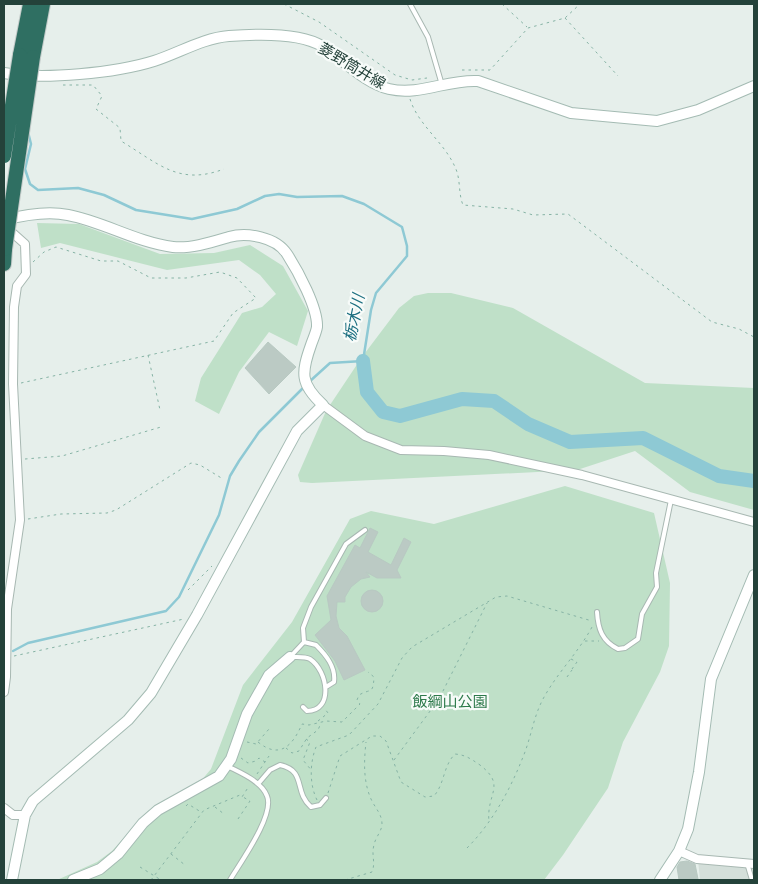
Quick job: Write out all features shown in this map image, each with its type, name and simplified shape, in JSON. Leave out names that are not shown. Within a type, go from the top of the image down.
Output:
[{"type":"highway","points":[[4,257],[30,4]]},
{"type":"highway","points":[[4,156],[26,56],[43,4]]},
{"type":"street","name":"菱野筒井線","points":[[4,72],[21,76],[54,76],[152,62],[202,42],[228,36],[295,36],[320,45],[372,81],[386,88],[408,92],[441,82],[478,81],[571,113],[657,121],[698,110],[754,86]]},
{"type":"street","points":[[4,221],[20,216],[66,214],[85,219],[138,239],[175,248],[210,243],[234,236],[255,236],[278,245],[286,252],[316,314],[317,328],[302,368],[304,379],[312,395],[365,436],[402,450],[489,455],[582,475],[754,522]]},
{"type":"street","points":[[4,225],[25,244],[26,259],[26,274],[17,286],[14,307],[13,384],[20,520],[7,609],[4,692]]},
{"type":"street","points":[[12,880],[25,815],[33,801],[128,720],[151,693],[197,615],[297,432],[323,405]]},
{"type":"street","points":[[660,880],[679,851],[691,820],[711,679],[754,575]]},
{"type":"street","points":[[73,880],[100,869],[118,854],[143,823],[158,810],[219,776],[227,766],[247,714],[269,675],[290,657]]},
{"type":"street","points":[[4,808],[13,816],[25,815]]},
{"type":"street","points":[[679,851],[697,859],[751,863]]},
{"type":"lane","points":[[410,4],[428,37],[441,82]]},
{"type":"lane","points":[[596,612],[605,642],[618,650],[638,640],[642,614],[657,586],[656,572],[671,500]]},
{"type":"lane","points":[[304,642],[302,628],[311,607],[346,544],[365,530]]},
{"type":"lane","points":[[290,657],[304,642]]},
{"type":"lane","points":[[304,642],[316,644],[331,664],[335,674],[334,682],[326,687]]},
{"type":"lane","points":[[290,657],[310,659],[318,668],[326,687],[326,697],[315,711],[307,712],[302,707]]},
{"type":"lane","points":[[258,784],[270,770],[280,765],[291,768],[298,777],[303,800],[311,807],[320,805],[326,798]]},
{"type":"lane","points":[[227,766],[258,784],[268,796],[268,812],[230,880]]},
{"type":"lane","points":[[751,863],[752,880]]},
{"type":"path","points":[[284,4],[319,22],[395,75],[412,80],[441,82]]},
{"type":"path","points":[[502,4],[528,28]]},
{"type":"path","points":[[462,70],[490,70],[528,28],[565,18],[580,4]]},
{"type":"path","points":[[565,18],[618,76]]},
{"type":"path","points":[[63,85],[93,85],[102,96],[96,108],[120,128],[121,141],[175,174],[206,176],[224,170]]},
{"type":"path","points":[[408,92],[418,116],[443,146],[456,168],[463,205],[512,209],[533,215],[568,214],[712,322],[739,329],[754,336]]},
{"type":"path","points":[[13,384],[214,341],[233,313],[256,298],[238,278],[220,272],[186,278],[151,278],[118,261],[101,261],[56,246],[44,252],[34,262],[26,259]]},
{"type":"path","points":[[148,355],[160,410]]},
{"type":"path","points":[[17,461],[62,456],[161,427]]},
{"type":"path","points":[[20,520],[61,514],[107,513],[116,510],[191,463],[200,465],[222,478]]},
{"type":"path","points":[[188,590],[210,568],[229,555]]},
{"type":"path","points":[[320,805],[313,793],[311,759],[316,747],[349,734],[378,704],[402,658],[412,647],[487,602],[507,596],[595,622],[551,684],[534,719],[524,756],[489,822],[467,848]]},
{"type":"path","points":[[394,761],[439,699],[487,602]]},
{"type":"path","points":[[5,658],[197,615]]},
{"type":"path","points":[[584,640],[605,642]]},
{"type":"path","points":[[567,677],[574,670],[576,662],[570,658]]},
{"type":"path","points":[[258,742],[270,751],[286,748],[302,724],[342,722],[360,704],[357,700],[358,696],[370,692],[373,688],[374,677],[368,672]]},
{"type":"path","points":[[317,723],[318,719],[328,713],[322,704]]},
{"type":"path","points":[[286,748],[292,753],[299,751],[306,739],[318,730],[322,722]]},
{"type":"path","points":[[244,744],[258,742],[269,729]]},
{"type":"path","points":[[326,798],[340,756],[372,736],[380,736],[386,741],[401,782],[425,797],[434,796],[440,789],[447,762],[455,754],[465,755],[494,778],[488,811],[489,822]]},
{"type":"path","points":[[306,739],[310,742],[303,760],[312,772]]},
{"type":"path","points":[[345,880],[372,872],[375,864],[373,847],[382,826],[381,815],[371,799],[366,780],[364,762],[366,741]]},
{"type":"path","points":[[240,755],[248,763],[259,758],[264,762]]},
{"type":"path","points":[[255,777],[268,756]]},
{"type":"path","points":[[242,797],[250,785]]},
{"type":"path","points":[[151,880],[202,813],[240,795],[250,801],[238,819]]},
{"type":"path","points":[[186,806],[188,804],[202,813]]},
{"type":"path","points":[[214,806],[224,814]]},
{"type":"path","points":[[171,854],[185,865]]},
{"type":"path","points":[[140,867],[161,880]]},
{"type":"shaded area","points":[[698,860],[754,867],[754,880],[700,880]]},
{"type":"green space","points":[[37,223],[79,224],[160,254],[214,253],[250,245],[283,266],[308,311],[297,346],[269,332],[239,372],[219,414],[195,401],[201,378],[242,313],[262,307],[276,294],[260,275],[239,260],[167,270],[60,243],[41,248]]},
{"type":"green space","points":[[428,293],[451,293],[513,308],[645,383],[754,388],[754,510],[690,492],[635,451],[577,470],[312,483],[300,482],[298,475],[326,411],[362,357],[399,308],[414,296]]},
{"type":"green space","name":"飯綱山公園","points":[[565,486],[654,513],[670,583],[669,646],[660,672],[623,742],[608,788],[544,880],[57,880],[97,862],[112,851],[148,811],[200,782],[211,769],[243,685],[292,622],[350,519],[371,511],[434,524]]},
{"type":"building","points":[[268,342],[296,367],[269,394],[245,368]]},
{"type":"building","points":[[370,528],[378,532],[368,552],[391,565],[404,538],[411,542],[397,570],[401,578],[377,578],[366,572],[370,577],[361,579],[351,587],[345,597],[345,602],[337,602],[336,616],[339,628],[347,636],[365,670],[344,680],[335,661],[315,635],[331,620],[327,596],[355,545],[360,548]]},
{"type":"building","points":[[368,590],[376,590],[383,597],[383,605],[376,612],[368,612],[361,605],[361,597]]},
{"type":"building","points":[[687,861],[695,864],[698,879],[679,880],[677,867],[680,862]]},
{"type":"waterway","name":"栃木川","points":[[28,132],[31,144],[25,169],[30,184],[38,190],[78,188],[104,195],[136,210],[192,219],[237,209],[265,196],[279,194],[297,197],[342,196],[364,204],[402,227],[407,246],[407,256],[376,293],[371,310],[363,361],[330,363],[309,382]]},
{"type":"waterway","name":"栃木川","points":[[363,361],[367,392],[383,412],[400,416],[462,399],[494,401],[528,424],[570,442],[643,438],[719,476],[754,481]]},
{"type":"waterway","points":[[13,651],[28,643],[166,611],[179,597],[219,515],[230,476],[239,461],[259,432],[305,386]]}]
